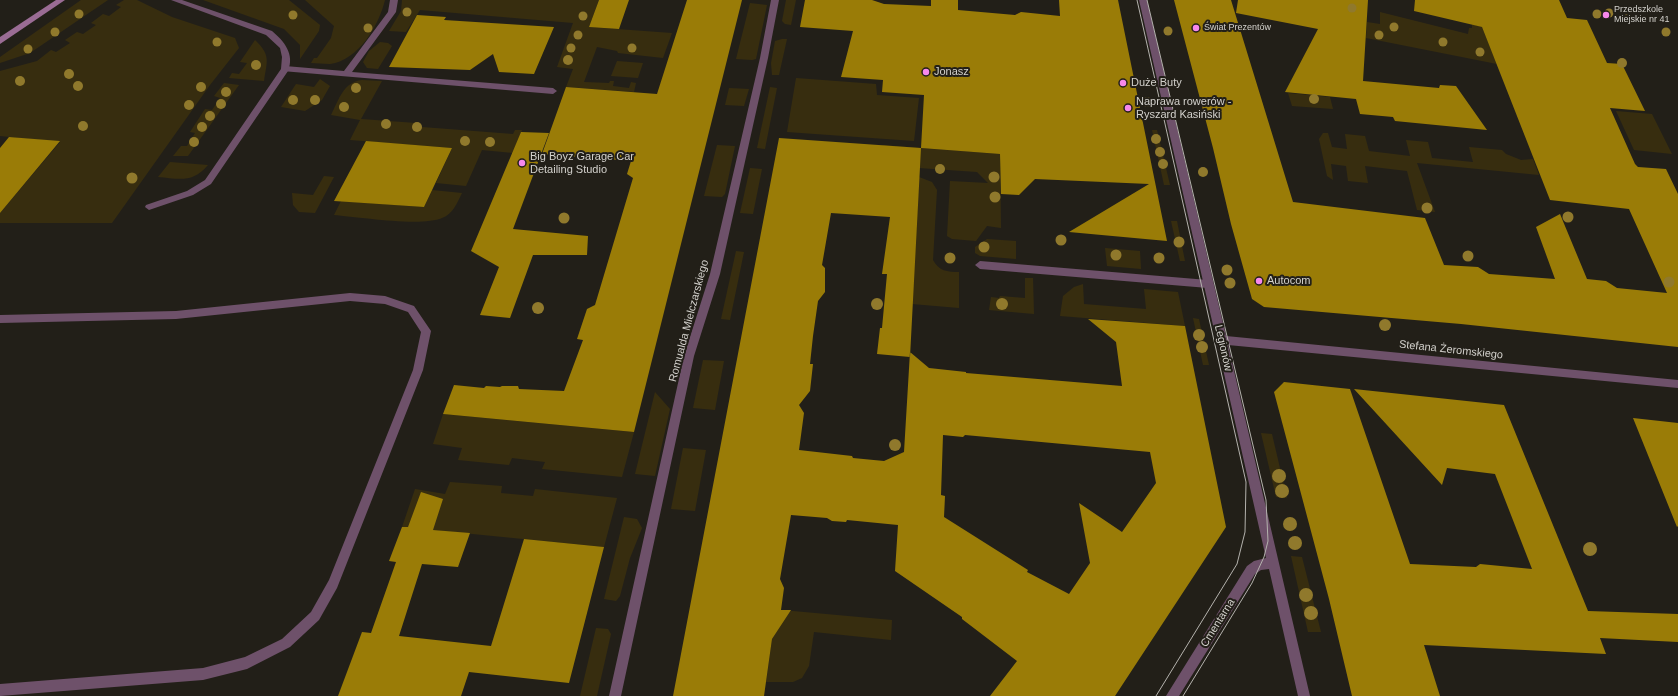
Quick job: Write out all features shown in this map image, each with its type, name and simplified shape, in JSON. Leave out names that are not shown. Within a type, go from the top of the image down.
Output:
[{"type":"main road","points":[[0,41],[61,0]]},
{"type":"street","points":[[149,207],[190,193],[208,182],[285,69],[286,51],[277,39],[269,33],[175,0]]},
{"type":"street","points":[[346,74],[392,12],[394,0]]},
{"type":"street","name":"Romualda Mielczarskiego","points":[[615,696],[689,356],[715,274],[764,58],[775,0]]},
{"type":"street","name":"Legionów","points":[[1143,0],[1272,563],[1304,696]]},
{"type":"street","points":[[285,69],[553,91]]},
{"type":"street","points":[[980,265],[1208,284]]},
{"type":"street","points":[[0,319],[176,315],[350,297],[385,300],[411,309],[426,331],[418,370],[332,584],[315,616],[286,643],[247,663],[202,674],[0,690]]},
{"type":"street","name":"Stefana Żeromskiego","points":[[1222,340],[1678,384]]},
{"type":"street","name":"Cmentarna","points":[[1172,696],[1250,570],[1261,564],[1272,563]]},
{"type":"shaded area","points":[[81,0],[108,0],[30,53],[0,63],[0,57]]},
{"type":"shaded area","points":[[124,0],[137,0],[172,17],[235,38],[239,48],[210,85],[112,223],[0,223],[0,213],[60,142],[0,136],[0,71],[37,61],[51,50],[56,52],[70,43],[65,40],[77,32],[83,34],[96,25],[91,23],[103,14],[109,16],[121,7],[116,5]]},
{"type":"shaded area","points":[[203,0],[289,0],[320,25],[319,31],[300,59],[300,45],[284,29]]},
{"type":"shaded area","points":[[305,0],[385,0],[373,30],[359,49],[350,56],[330,64],[311,63],[314,58],[317,58],[331,38],[334,26]]},
{"type":"shaded area","points":[[402,0],[599,0],[589,27],[672,33],[663,58],[618,53],[617,51],[597,47],[584,82],[609,83],[610,81],[614,81],[613,86],[629,88],[631,82],[636,83],[634,92],[566,87],[573,69],[557,67],[573,23],[420,10],[406,32],[389,31],[401,11]]},
{"type":"shaded area","points":[[786,0],[796,0],[791,25],[785,24],[782,21]]},
{"type":"shaded area","points":[[750,3],[767,5],[756,59],[736,59]]},
{"type":"shaded area","points":[[1380,12],[1468,34],[1469,28],[1472,28],[1472,24],[1482,27],[1497,64],[1366,38],[1367,22],[1380,24]]},
{"type":"shaded area","points":[[787,39],[779,75],[772,75],[771,63],[775,41]]},
{"type":"shaded area","points":[[255,40],[266,54],[267,63],[264,81],[229,78],[232,73],[239,74],[247,63],[240,62]]},
{"type":"shaded area","points":[[380,42],[388,43],[392,46],[378,69],[367,68],[363,62],[369,51]]},
{"type":"shaded area","points":[[617,61],[643,63],[638,78],[611,76]]},
{"type":"shaded area","points":[[796,78],[876,84],[877,95],[919,98],[914,141],[787,132]]},
{"type":"shaded area","points":[[320,79],[330,86],[322,100],[305,111],[281,107],[296,84],[314,87]]},
{"type":"shaded area","points":[[356,81],[382,81],[361,119],[416,123],[422,127],[513,134],[515,130],[522,130],[513,153],[482,150],[466,186],[436,183],[452,148],[350,140],[360,120],[331,115],[339,98],[346,88]]},
{"type":"shaded area","points":[[224,83],[239,85],[188,156],[173,156],[181,146],[187,146],[195,133],[190,132],[205,109],[212,110],[220,98],[214,96]]},
{"type":"shaded area","points":[[770,87],[777,88],[765,149],[757,148]]},
{"type":"shaded area","points":[[729,88],[749,89],[744,106],[725,105]]},
{"type":"shaded area","points":[[1288,93],[1330,97],[1333,109],[1292,106]]},
{"type":"shaded area","points":[[1616,111],[1652,114],[1672,154],[1634,150]]},
{"type":"shaded area","points":[[1152,130],[1157,130],[1170,185],[1164,185]]},
{"type":"shaded area","points":[[1323,133],[1328,133],[1332,147],[1347,149],[1345,134],[1365,136],[1369,151],[1410,156],[1406,140],[1428,142],[1432,158],[1473,162],[1469,147],[1502,150],[1506,154],[1521,160],[1533,159],[1539,175],[1417,163],[1435,212],[1417,210],[1407,171],[1365,166],[1368,183],[1348,181],[1346,166],[1331,164],[1333,180],[1327,176],[1319,139]]},
{"type":"shaded area","points":[[717,145],[735,146],[725,194],[722,197],[704,196]]},
{"type":"shaded area","points":[[882,145],[1000,154],[1001,228],[987,226],[976,241],[952,239],[947,236],[950,181],[988,183],[977,172],[919,168]]},
{"type":"shaded area","points":[[170,162],[208,165],[197,175],[191,177],[180,179],[158,177]]},
{"type":"shaded area","points":[[750,168],[762,169],[753,214],[740,213]]},
{"type":"shaded area","points":[[324,176],[334,177],[315,213],[299,212],[293,205],[292,193],[313,195]]},
{"type":"shaded area","points":[[919,177],[932,182],[937,190],[933,260],[941,269],[951,272],[959,272],[959,308],[912,304]]},
{"type":"shaded area","points":[[432,190],[462,193],[449,214],[432,221],[405,222],[334,215],[341,201],[424,207]]},
{"type":"shaded area","points":[[1171,221],[1177,221],[1185,261],[1180,261]]},
{"type":"shaded area","points":[[987,239],[1016,241],[1016,259],[980,256],[975,253],[975,247]]},
{"type":"shaded area","points":[[1105,248],[1140,251],[1141,269],[1107,266]]},
{"type":"shaded area","points":[[736,251],[744,252],[730,320],[721,319]]},
{"type":"shaded area","points":[[1025,278],[1033,278],[1034,314],[989,310],[991,297],[999,298],[1000,296],[1025,298]]},
{"type":"shaded area","points":[[1083,284],[1084,304],[1146,309],[1144,289],[1178,292],[1185,326],[1060,316],[1063,296],[1074,287]]},
{"type":"shaded area","points":[[1193,318],[1199,319],[1209,365],[1203,365]]},
{"type":"shaded area","points":[[703,360],[724,361],[715,410],[693,408]]},
{"type":"shaded area","points":[[655,392],[670,409],[655,476],[635,474]]},
{"type":"shaded area","points":[[443,414],[634,432],[622,477],[542,469],[545,462],[512,458],[509,465],[458,460],[462,448],[433,444]]},
{"type":"shaded area","points":[[1261,433],[1272,434],[1287,498],[1276,497]]},
{"type":"shaded area","points":[[683,448],[706,450],[695,511],[671,509]]},
{"type":"shaded area","points":[[450,482],[502,486],[501,493],[533,496],[535,489],[617,498],[604,547],[402,527],[415,489],[445,494]]},
{"type":"shaded area","points":[[624,517],[637,519],[642,528],[630,558],[620,596],[616,601],[604,599]]},
{"type":"shaded area","points":[[1291,556],[1302,557],[1321,632],[1308,632]]},
{"type":"shaded area","points":[[782,610],[892,620],[891,640],[814,632],[809,666],[802,678],[793,682],[766,682],[772,639],[780,626]]},
{"type":"shaded area","points":[[596,628],[608,629],[611,634],[597,696],[580,696]]},
{"type":"building","points":[[599,0],[629,0],[619,29],[589,27]]},
{"type":"building","points":[[687,0],[742,0],[634,432],[443,414],[454,385],[484,388],[486,386],[518,386],[519,389],[564,391],[583,340],[577,339],[587,309],[595,305],[633,178],[627,174],[631,161],[542,154],[566,87],[657,94]]},
{"type":"building","points":[[805,0],[872,0],[884,4],[931,6],[931,0],[958,0],[958,10],[1015,15],[1021,12],[1060,16],[1059,0],[1118,0],[1167,241],[1069,232],[1149,184],[1035,179],[1019,195],[1001,194],[1000,154],[921,148],[924,95],[882,92],[883,80],[841,77],[853,31],[800,27]]},
{"type":"building","points":[[1174,0],[1231,0],[1293,202],[1425,218],[1444,265],[1478,267],[1489,274],[1555,279],[1536,227],[1560,214],[1587,279],[1606,281],[1617,288],[1667,293],[1629,209],[1550,200],[1482,27],[1414,11],[1415,0],[1559,0],[1567,18],[1587,20],[1607,63],[1622,64],[1645,111],[1610,108],[1635,164],[1638,167],[1666,169],[1678,194],[1678,347],[1461,324],[1264,307],[1252,299],[1231,224],[1213,148]]},
{"type":"building","points":[[1238,0],[1368,0],[1363,81],[1439,88],[1440,85],[1456,86],[1487,130],[1395,121],[1393,117],[1360,114],[1356,99],[1285,92],[1318,29],[1236,13]]},
{"type":"building","points":[[417,15],[446,17],[444,20],[554,27],[534,74],[499,72],[493,54],[470,70],[389,67]]},
{"type":"building","points":[[521,132],[549,133],[513,229],[588,236],[587,255],[533,255],[510,318],[480,315],[499,267],[471,251]]},
{"type":"building","points":[[9,137],[60,141],[0,213],[0,148]]},
{"type":"building","points":[[779,138],[921,148],[910,352],[929,368],[966,373],[1122,386],[1116,342],[1088,319],[1185,326],[1226,527],[1115,696],[990,696],[1017,661],[962,619],[962,617],[895,571],[898,525],[847,520],[846,522],[832,521],[827,518],[791,515],[780,579],[784,588],[781,610],[791,610],[772,639],[764,696],[673,696]],"holes":[[[831,213],[890,217],[882,274],[887,274],[882,328],[880,328],[877,354],[910,357],[904,452],[884,461],[799,450],[804,413],[799,405],[810,391],[813,364],[810,364],[813,336],[818,301],[825,292],[825,268],[822,265]],[[943,435],[963,437],[965,435],[1150,452],[1156,483],[1122,532],[1079,503],[1090,563],[1069,594],[1027,572],[1028,570],[944,517],[945,496],[941,495]]]},
{"type":"building","points":[[366,141],[452,148],[424,207],[334,201]]},
{"type":"building","points":[[1284,382],[1350,389],[1410,564],[1476,567],[1480,564],[1532,569],[1495,474],[1447,468],[1442,485],[1354,389],[1504,405],[1588,611],[1678,614],[1678,642],[1600,638],[1606,654],[1424,645],[1440,696],[1352,696],[1329,599],[1274,392]]},
{"type":"building","points":[[1633,418],[1678,423],[1677,527]]},
{"type":"building","points":[[421,492],[443,499],[433,530],[470,533],[458,567],[422,564],[399,636],[491,646],[524,539],[604,547],[569,683],[469,672],[461,696],[338,696],[362,632],[371,633],[396,562],[389,561],[402,527],[408,527]]},
{"type":"tram line","points":[[1137,0],[1246,482],[1245,532],[1237,564],[1156,696]]},
{"type":"tram line","points":[[1147,0],[1266,500],[1268,541],[1264,557],[1252,583],[1183,696]]},
{"type":"place","name":"Przedszkole Miejskie nr 41","points":[[1606,15]]},
{"type":"place","name":"Świat Prezentów","points":[[1196,28]]},
{"type":"place","name":"Jonasz","points":[[926,72]]},
{"type":"place","name":"Duże Buty","points":[[1123,83]]},
{"type":"place","name":"Naprawa rowerów - Ryszard Kasiński","points":[[1128,108]]},
{"type":"place","name":"Big Boyz Garage Car Detailing Studio","points":[[522,163]]},
{"type":"place","name":"Autocom","points":[[1259,281]]}]
